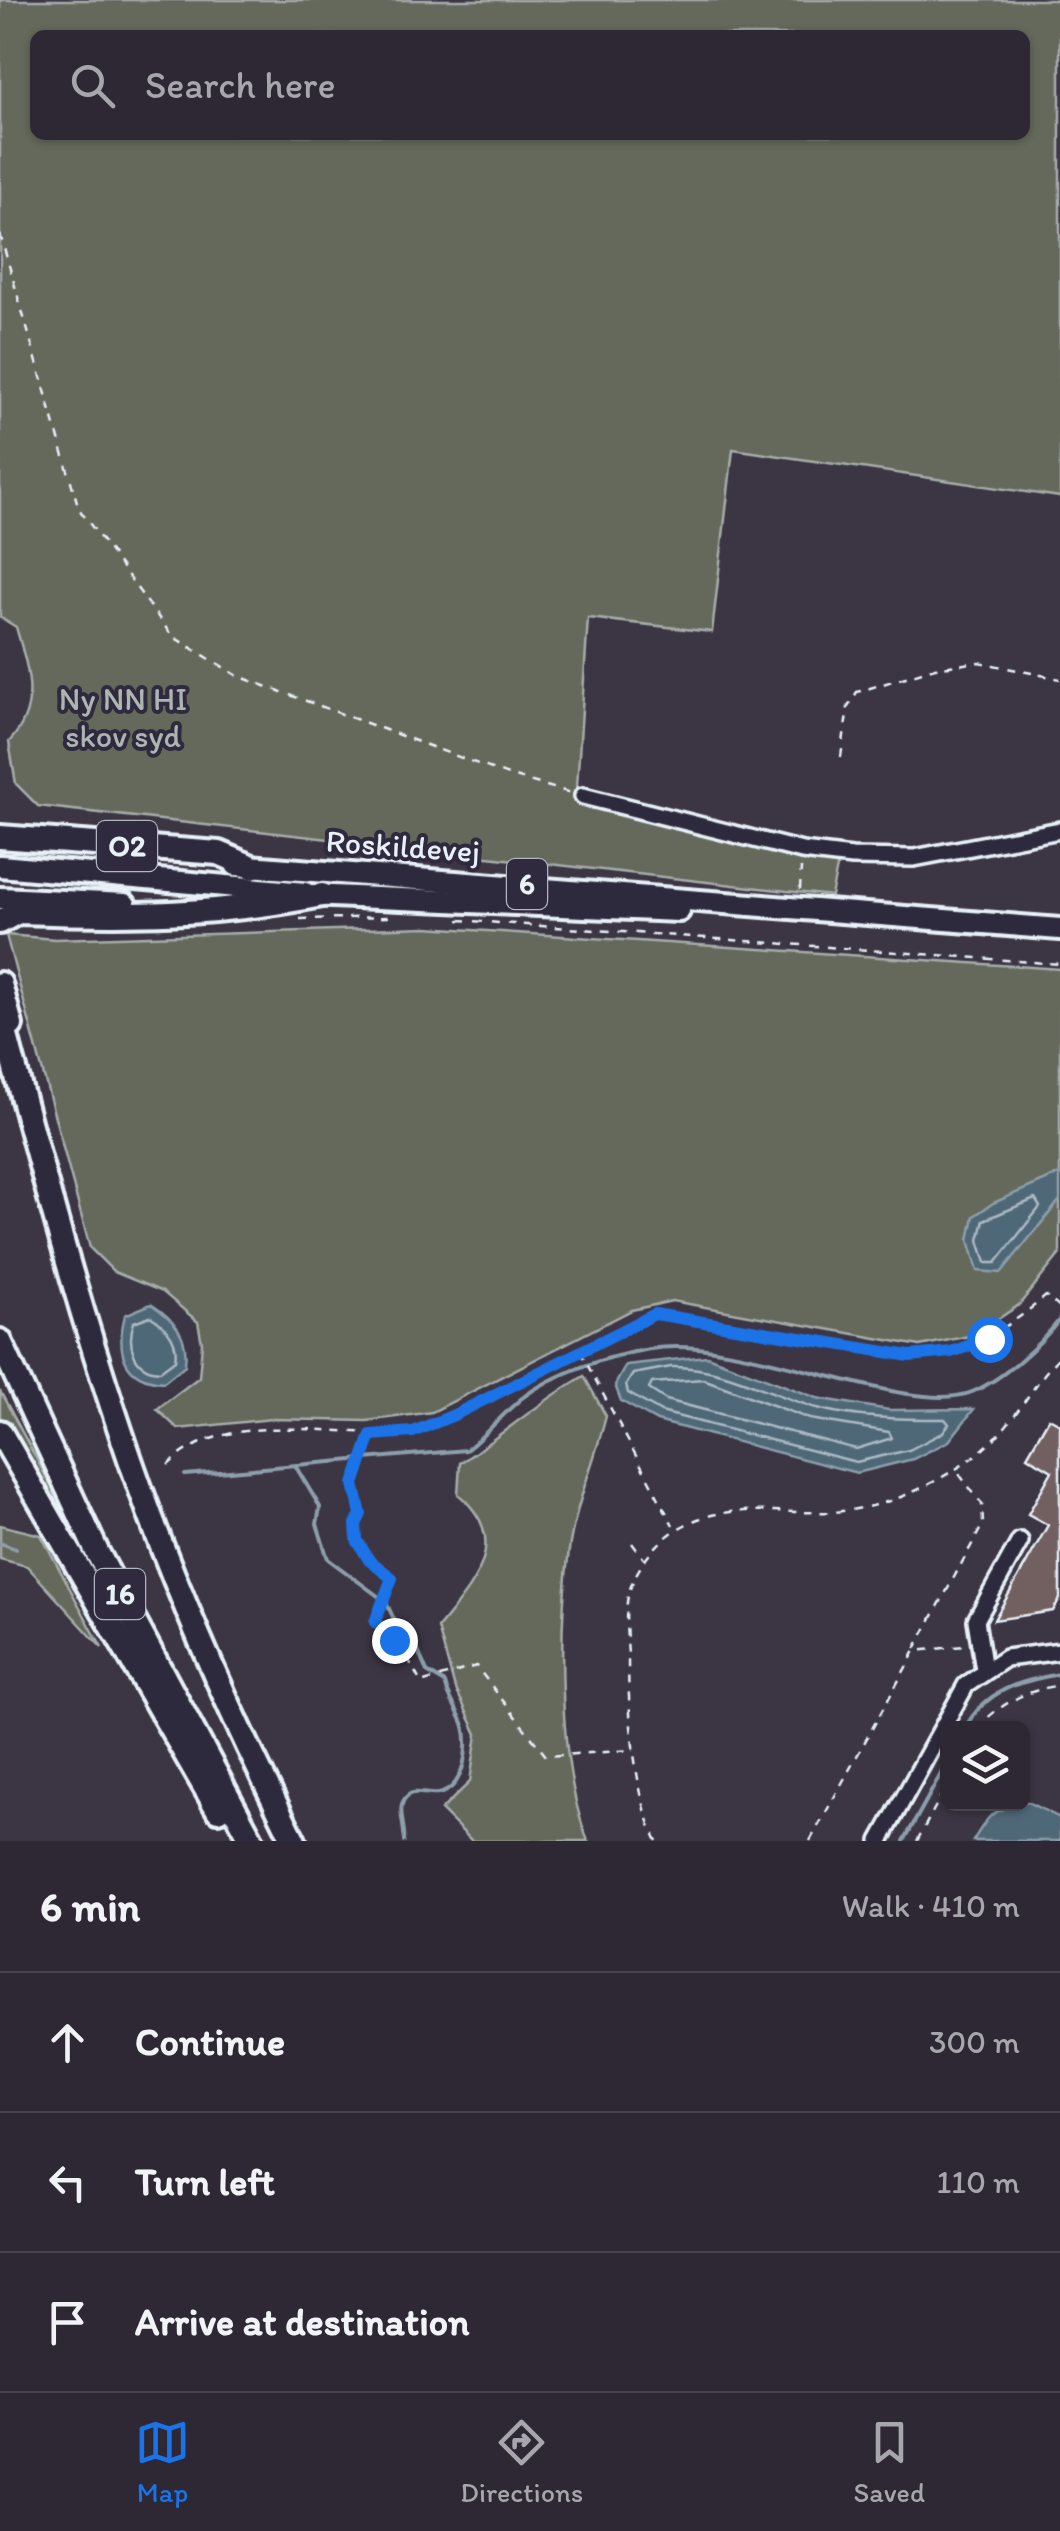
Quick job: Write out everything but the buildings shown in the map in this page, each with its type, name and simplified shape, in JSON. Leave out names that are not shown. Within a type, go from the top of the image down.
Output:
[{"type":"highway","name":"O2","points":[[0,837],[219,854],[252,867]]},
{"type":"highway","points":[[0,922],[18,912],[154,916],[239,911],[322,895]]},
{"type":"highway","points":[[0,984],[26,1083],[34,1141]]},
{"type":"highway","points":[[0,1013],[102,1374],[150,1516],[240,1732],[294,1841]]},
{"type":"highway","name":"16","points":[[0,1341],[97,1552],[252,1841]]},
{"type":"highway","points":[[0,1432],[235,1841]]},
{"type":"main road","name":"Roskildevej","points":[[0,848],[528,884],[801,911],[1060,928]]},
{"type":"main road","name":"Roskildevej","points":[[0,866],[322,895],[610,910],[801,911]]},
{"type":"main road","name":"Roskildevej","points":[[0,898],[122,904],[322,895]]},
{"type":"street","points":[[583,796],[802,851],[914,858],[1060,830]]},
{"type":"street","points":[[984,1670],[976,1620],[1020,1541]]},
{"type":"street","points":[[880,1841],[966,1685],[984,1670],[1018,1655],[1060,1652]]},
{"type":"path","points":[[0,234],[78,509],[172,636],[238,676],[512,776],[583,796]]},
{"type":"path","points":[[841,756],[848,708],[857,692],[935,668],[979,662],[1060,679]]},
{"type":"path","points":[[801,911],[802,851]]},
{"type":"path","points":[[287,920],[406,918]]},
{"type":"path","points":[[443,919],[1060,964]]},
{"type":"path","points":[[168,1464],[206,1438],[316,1429],[371,1435],[427,1426],[655,1314],[910,1356],[951,1352],[989,1339],[1046,1296],[1059,1307]]},
{"type":"path","points":[[579,1350],[675,1528]]},
{"type":"path","points":[[656,1841],[636,1750],[628,1675],[627,1602],[645,1560],[675,1528],[729,1509],[833,1512],[878,1504],[956,1470],[1009,1422],[1060,1356]]},
{"type":"path","points":[[371,1435],[369,1450],[354,1484],[360,1506],[356,1529],[362,1554],[392,1578],[375,1622],[402,1650],[425,1685],[476,1666],[546,1756],[636,1750]]},
{"type":"path","points":[[810,1841],[983,1524],[982,1504],[956,1470]]},
{"type":"path","points":[[632,1543],[645,1560]]},
{"type":"path","points":[[915,1650],[980,1645]]},
{"type":"path","points":[[986,1721],[1011,1700],[1060,1685]]},
{"type":"path","points":[[917,1841],[940,1798]]},
{"type":"green space","name":"Ny NN HI skov syd","points":[[0,0],[1060,0],[1060,497],[733,449],[712,632],[588,618],[576,801],[838,863],[831,896],[38,806],[16,784],[9,742],[26,715],[29,701],[25,658],[16,627],[0,617]]},
{"type":"green space","points":[[427,927],[1060,969],[1060,1254],[1019,1305],[974,1335],[920,1346],[672,1301],[632,1310],[432,1412],[367,1421],[272,1419],[178,1429],[157,1409],[199,1377],[202,1343],[198,1322],[163,1292],[114,1272],[90,1248],[6,935],[55,939]]},
{"type":"green space","points":[[584,1376],[606,1416],[572,1533],[562,1658],[571,1775],[588,1841],[472,1841],[441,1810],[470,1782],[477,1734],[454,1685],[438,1628],[474,1579],[486,1545],[475,1511],[458,1494],[460,1463]]},
{"type":"green space","points":[[0,1391],[65,1512],[59,1516],[0,1418]]},
{"type":"green space","points":[[0,1525],[41,1535],[102,1648],[27,1566],[0,1559]]},
{"type":"water","points":[[1060,1174],[1060,1200],[1001,1273],[978,1271],[969,1240],[974,1216],[993,1203]]},
{"type":"water","points":[[151,1304],[173,1323],[185,1345],[185,1365],[164,1382],[139,1376],[125,1361],[122,1351],[125,1315]]},
{"type":"water","points":[[707,1356],[817,1398],[889,1410],[974,1409],[949,1441],[913,1459],[857,1473],[657,1421],[621,1401],[615,1385],[626,1365]]},
{"type":"water","points":[[1030,1803],[1060,1818],[1060,1841],[973,1841],[995,1812],[1030,1811]]},
{"type":"waterway","points":[[185,1475],[466,1450],[522,1398],[550,1380],[600,1361],[650,1349],[687,1347],[730,1353],[866,1386],[944,1397],[972,1392],[996,1379],[1020,1361],[1060,1319]]},
{"type":"waterway","points":[[296,1467],[320,1507],[317,1524],[328,1559],[386,1602],[398,1628],[416,1646],[427,1672],[445,1683],[464,1726],[465,1756],[454,1784],[438,1794],[414,1793],[404,1800],[404,1841]]},
{"type":"waterway","points":[[0,1543],[16,1549]]},
{"type":"waterway","points":[[969,1721],[1005,1689],[1060,1674]]},
{"type":"waterway","points":[[904,1841],[940,1776]]},
{"type":"route","points":[[394,1640],[375,1622],[392,1578],[362,1554],[357,1540],[356,1524],[361,1514],[354,1484],[369,1450],[371,1435],[413,1432],[454,1415],[638,1318],[655,1314],[910,1356],[951,1352],[989,1339]]}]
